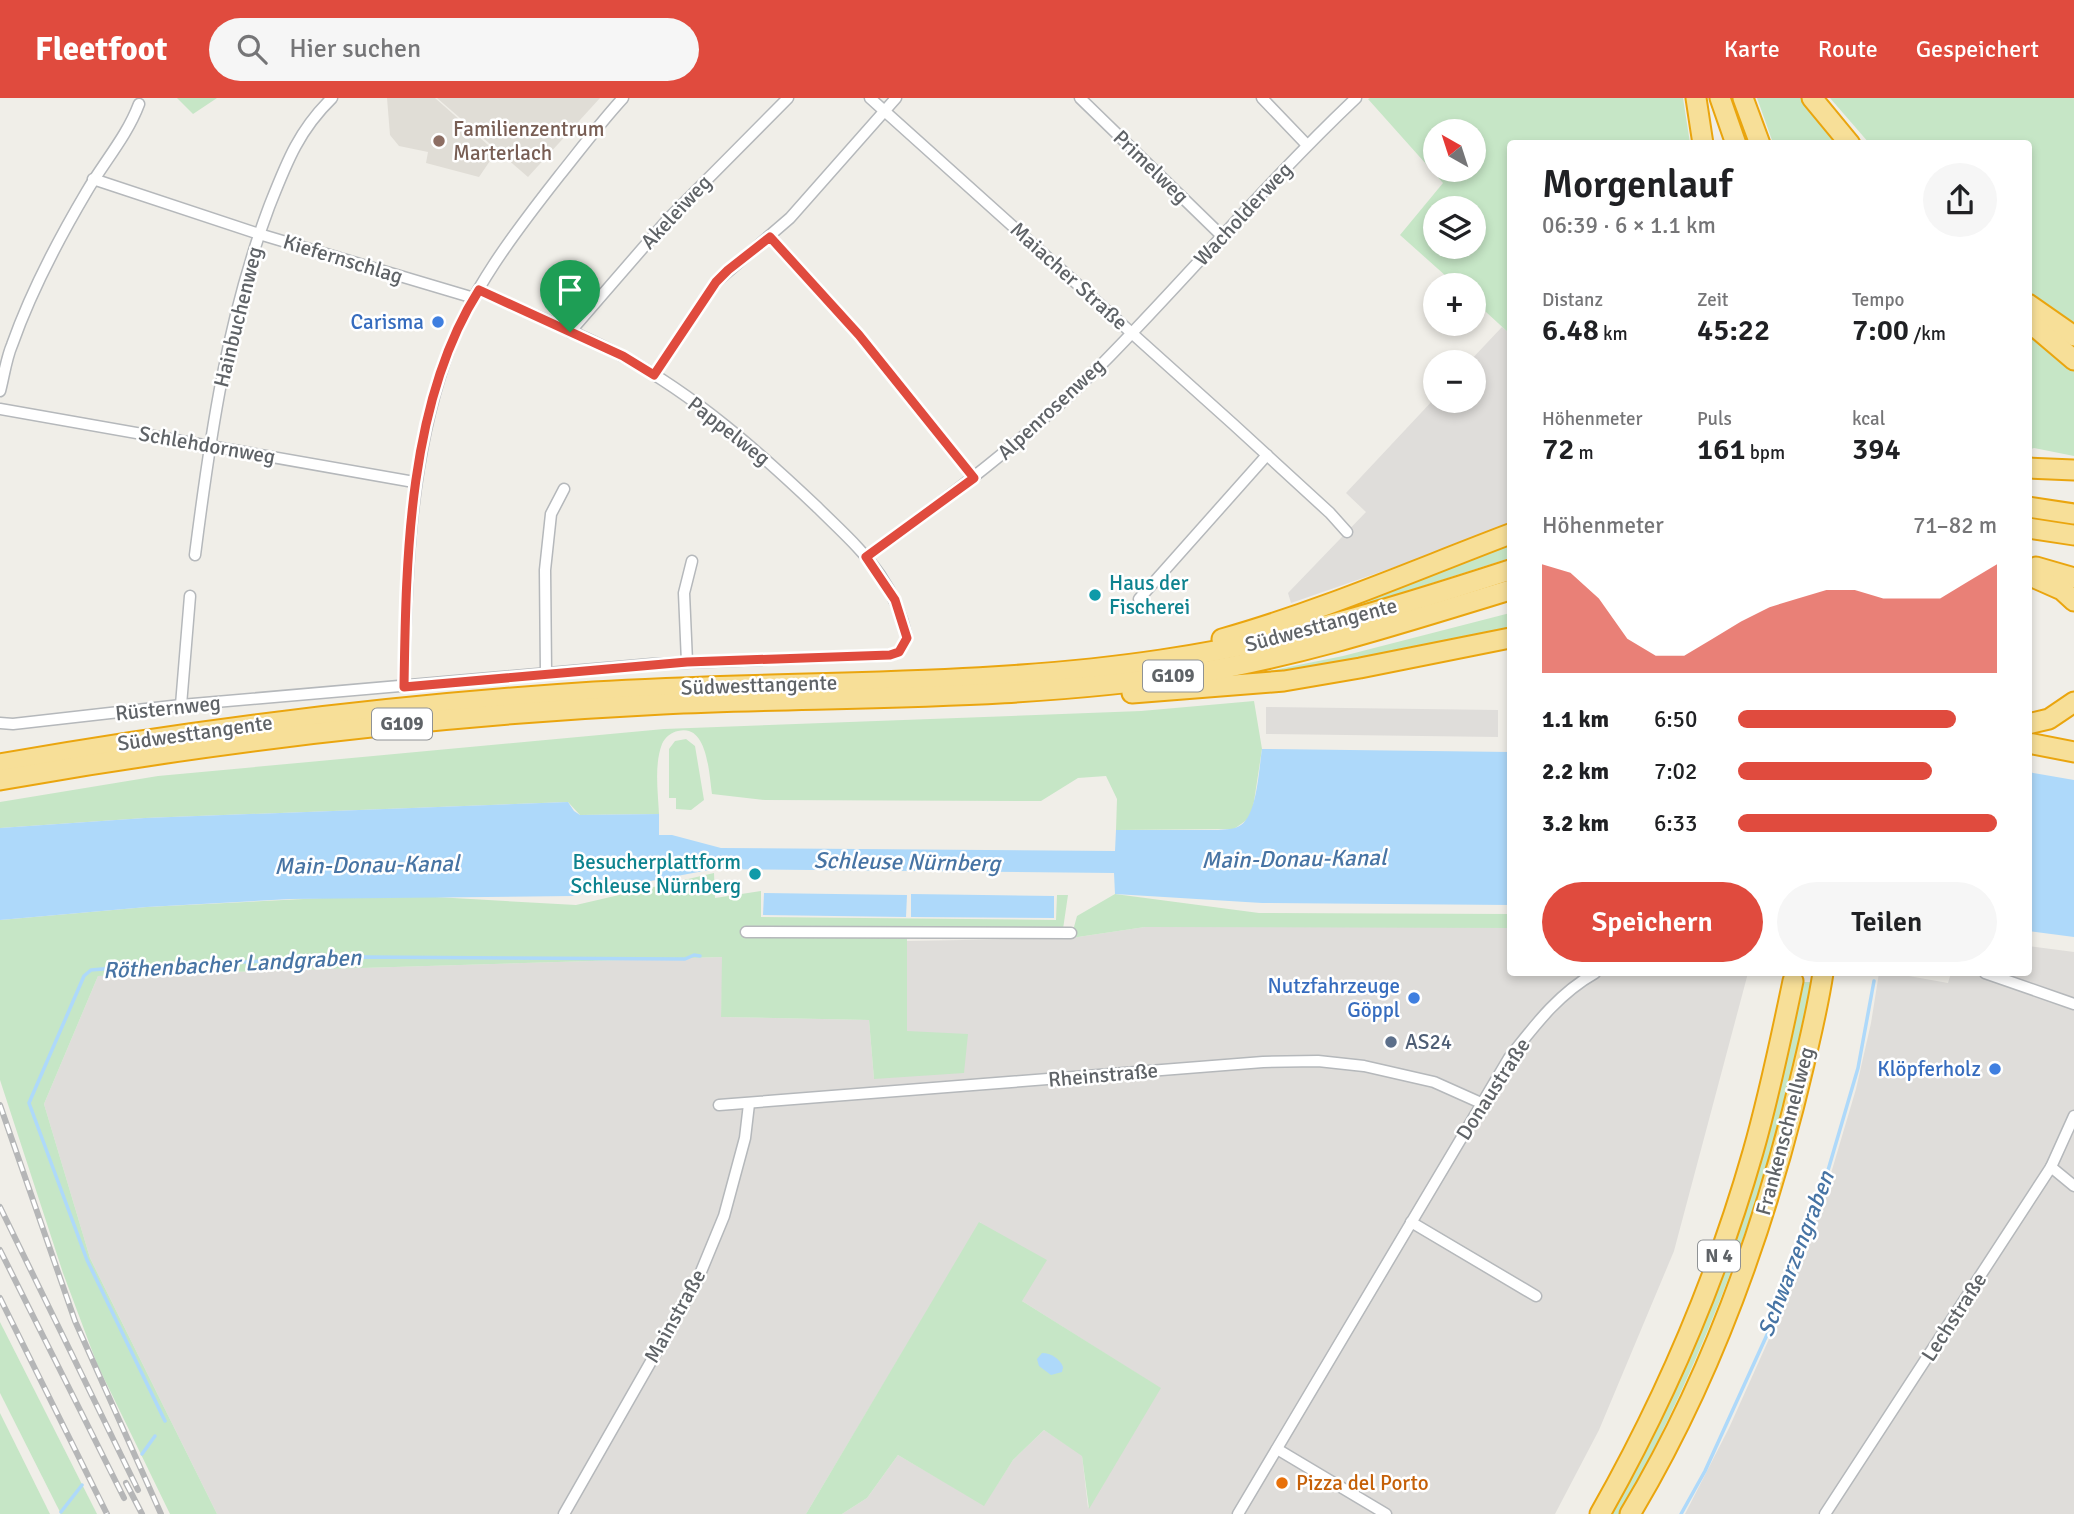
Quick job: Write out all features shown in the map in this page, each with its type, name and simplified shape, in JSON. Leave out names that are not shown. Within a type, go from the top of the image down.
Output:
[{"type":"highway","points":[[1696,98],[1702,140]]},
{"type":"highway","points":[[1720,98],[1735,140]]},
{"type":"highway","points":[[1743,98],[1759,140]]},
{"type":"highway","points":[[1811,98],[1847,140]]},
{"type":"highway","points":[[2032,307],[2074,336]]},
{"type":"highway","points":[[2032,324],[2074,360]]},
{"type":"highway","points":[[2032,468],[2074,470]]},
{"type":"highway","points":[[2032,508],[2074,514]]},
{"type":"highway","points":[[2032,529],[2074,535]]},
{"type":"highway","points":[[1130,665],[1281,621],[1507,535]]},
{"type":"highway","points":[[2032,567],[2074,578]]},
{"type":"highway","name":"Südwesttangente","points":[[0,764],[242,726],[477,700],[660,688],[998,676],[1130,665],[1216,652],[1302,633],[1507,571]]},
{"type":"highway","points":[[2032,577],[2062,590],[2074,601]]},
{"type":"highway","name":"Südwesttangente","points":[[0,780],[219,745],[460,718],[662,704],[1017,691],[1111,684],[1240,665],[1326,645],[1507,591]]},
{"type":"highway","points":[[1440,613],[1507,602]]},
{"type":"highway","points":[[1017,691],[1041,699],[1250,685],[1360,668],[1507,639]]},
{"type":"highway","points":[[2032,723],[2049,719],[2073,703]]},
{"type":"highway","points":[[2032,744],[2074,746]]},
{"type":"highway","points":[[2032,744],[2074,752]]},
{"type":"highway","name":"Frankenschnellweg","points":[[1630,1514],[1649,1483],[1701,1376],[1742,1272],[1779,1162],[1802,1073],[1822,978]]},
{"type":"highway","name":"Frankenschnellweg","points":[[1600,1514],[1660,1398],[1716,1264],[1753,1153],[1776,1067],[1793,981]]},
{"type":"street","name":"Hainbuchenweg","points":[[195,555],[209,446],[231,330],[259,234],[290,153],[316,113],[332,98]]},
{"type":"street","points":[[404,687],[405,611],[414,482],[445,360],[476,294],[537,204],[623,98]]},
{"type":"street","name":"Akeleiweg","points":[[570,332],[668,219],[788,98]]},
{"type":"street","name":"Maiacher Straße","points":[[870,98],[1132,332],[1330,513],[1347,532]]},
{"type":"street","points":[[654,375],[716,282],[770,237],[822,183],[896,98]]},
{"type":"street","name":"Primelweg","points":[[1080,98],[1222,236]]},
{"type":"street","points":[[1262,98],[1307,145]]},
{"type":"street","name":"Wacholderweg","points":[[1132,332],[1307,145],[1356,98]]},
{"type":"street","points":[[0,391],[11,346],[37,285],[67,224],[93,179],[132,122],[139,104]]},
{"type":"street","name":"Kiefernschlag","points":[[93,179],[259,234],[476,294]]},
{"type":"street","points":[[770,237],[859,335],[974,478]]},
{"type":"street","name":"Pappelweg","points":[[476,294],[623,356],[717,419],[773,466],[866,557],[895,600],[907,638],[903,647]]},
{"type":"street","name":"Alpenrosenweg","points":[[866,557],[974,478],[1037,425],[1132,332]]},
{"type":"street","name":"Schlehdornweg","points":[[0,409],[414,482]]},
{"type":"street","points":[[1139,599],[1267,455]]},
{"type":"street","points":[[545,673],[547,547],[551,514],[564,488]]},
{"type":"street","points":[[687,662],[684,593],[692,561]]},
{"type":"street","points":[[181,705],[190,596]]},
{"type":"street","name":"Rüsternweg","points":[[0,723],[13,724],[181,705],[687,662],[890,655],[899,652],[903,647]]},
{"type":"street","points":[[746,932],[1071,933]]},
{"type":"street","name":"Donaustraße","points":[[1238,1514],[1509,1058],[1545,1011],[1566,992],[1590,976]]},
{"type":"street","points":[[1994,976],[2074,1004]]},
{"type":"street","name":"Rheinstraße","points":[[719,1105],[1263,1062],[1310,1061],[1364,1066],[1434,1082],[1481,1103]]},
{"type":"street","name":"Mainstraße","points":[[564,1514],[698,1279],[724,1216],[745,1138],[749,1104]]},
{"type":"street","name":"Lechstraße","points":[[1825,1514],[2051,1167],[2074,1116]]},
{"type":"street","points":[[2051,1167],[2074,1186]]},
{"type":"street","points":[[1411,1222],[1536,1296]]},
{"type":"street","points":[[1277,1449],[1385,1514]]},
{"type":"shaded area","name":"Familienzentrum Marterlach","points":[[387,98],[435,98],[496,152],[479,177],[426,163],[428,152],[399,146],[390,135]]},
{"type":"shaded area","points":[[437,98],[600,98],[528,177]]},
{"type":"shaded area","points":[[1502,327],[1507,331],[1507,528],[1291,603],[1288,593],[1366,512],[1346,493],[1423,411],[1423,413],[1486,413],[1486,350],[1480,350]]},
{"type":"shaded area","points":[[1266,707],[1498,710],[1498,737],[1266,734]]},
{"type":"shaded area","points":[[1145,927],[1507,928],[1507,976],[1747,976],[1674,1251],[1599,1430],[1555,1514],[842,1514],[867,1498],[898,1455],[984,1505],[1013,1460],[1044,1430],[1082,1455],[1088,1508],[1160,1388],[1022,1301],[980,1222],[806,1514],[217,1514],[90,1258],[44,1104],[98,976],[723,957],[721,1017],[869,1020],[874,1079],[907,1031],[907,941],[1071,938]]},
{"type":"shaded area","points":[[2032,947],[2074,952],[2074,1514],[1685,1514],[1729,1428],[1787,1299],[1821,1207],[1856,1089],[1879,976],[1909,976],[1948,983],[1950,976],[2032,976]]},
{"type":"green space","points":[[177,98],[217,98],[193,114]]},
{"type":"green space","points":[[1683,98],[1690,140],[1507,140],[1507,331],[1486,312],[1486,273],[1443,273],[1427,259],[1486,259],[1486,196],[1432,196],[1442,182],[1486,182],[1486,119],[1423,119],[1423,161],[1368,99]]},
{"type":"green space","points":[[1757,98],[1804,98],[1839,140],[1772,140]]},
{"type":"green space","points":[[1830,98],[2074,98],[2074,327],[2032,300],[2032,140],[1866,140]]},
{"type":"green space","points":[[1423,207],[1423,256],[1400,235]]},
{"type":"green space","points":[[2032,332],[2048,351],[2074,371],[2074,456],[2032,449]]},
{"type":"green space","points":[[1507,540],[1507,559],[1320,619],[1318,612]]},
{"type":"green space","points":[[1507,614],[1507,633],[1366,663],[1229,679],[1343,656]]},
{"type":"green space","points":[[1254,701],[1262,749],[1253,808],[1248,819],[1234,829],[1116,830],[1117,799],[1106,776],[1078,778],[1041,801],[765,800],[712,794],[705,752],[696,735],[688,731],[673,732],[662,744],[657,770],[659,814],[580,815],[568,802],[145,818],[0,828],[0,802],[158,776],[664,729],[1141,711]]},
{"type":"green space","points":[[686,739],[695,746],[704,800],[691,810],[676,809],[676,798],[669,798],[669,749],[675,741]]},
{"type":"green space","points":[[714,873],[715,898],[761,891],[761,917],[1056,920],[1057,895],[1068,895],[1063,929],[907,930],[907,1031],[968,1034],[964,1073],[874,1079],[869,1020],[721,1017],[722,957],[98,976],[44,1104],[90,1258],[217,1514],[170,1514],[97,1364],[63,1273],[0,1080],[0,920],[147,907],[323,898],[418,896],[576,905]]},
{"type":"green space","points":[[1115,894],[1259,913],[1507,914],[1507,928],[1145,927],[1071,938],[1077,916]]},
{"type":"green space","points":[[1803,982],[1811,982],[1796,1053],[1779,1122],[1737,1256],[1712,1321],[1653,1449],[1620,1514],[1611,1514],[1671,1398],[1719,1284],[1753,1185],[1781,1085]]},
{"type":"green space","points":[[979,1222],[1047,1260],[1022,1301],[1161,1388],[1089,1509],[1082,1456],[1044,1430],[1013,1460],[984,1506],[898,1455],[867,1498],[842,1514],[806,1514]]},
{"type":"green space","points":[[0,1322],[97,1514],[61,1514],[0,1393]]},
{"type":"green space","points":[[0,1413],[50,1514],[0,1514]]},
{"type":"water","points":[[1262,749],[1507,752],[1507,905],[1262,903],[1115,894],[1114,873],[714,869],[572,896],[290,899],[147,907],[0,920],[0,828],[145,818],[568,802],[580,815],[659,814],[659,835],[672,835],[721,848],[1115,851],[1116,830],[1218,830],[1233,829],[1241,825],[1251,812]]},
{"type":"water","points":[[2032,773],[2074,780],[2074,937],[2032,932]]},
{"type":"water","points":[[764,893],[907,895],[906,917],[763,915]]},
{"type":"water","points":[[911,894],[1054,896],[1054,918],[911,917]]},
{"type":"water","points":[[1042,1353],[1057,1359],[1062,1364],[1062,1372],[1051,1375],[1039,1366],[1037,1359]]},
{"type":"waterway","name":"Röthenbacher Landgraben","points":[[165,1421],[87,1260],[29,1103],[84,976],[91,970],[125,967],[363,957],[685,959],[694,955],[700,956]]},
{"type":"waterway","name":"Schwarzengraben","points":[[1681,1514],[1705,1471],[1776,1315],[1819,1201],[1858,1068],[1874,981]]},
{"type":"waterway","name":"Röthenbacher Landgraben","points":[[142,1454],[155,1436]]},
{"type":"waterway","name":"Röthenbacher Landgraben","points":[[61,1512],[82,1485]]},
{"type":"railway","points":[[0,1105],[75,1321],[161,1514]]},
{"type":"railway","points":[[0,1207],[138,1490]]},
{"type":"railway","points":[[0,1250],[124,1498]]},
{"type":"railway","points":[[0,1298],[107,1514]]},
{"type":"railway","points":[[126,1483],[142,1514]]},
{"type":"place","name":"Familienzentrum Marterlach","points":[[439,141]]},
{"type":"place","name":"Carisma","points":[[438,322]]},
{"type":"place","name":"Haus der Fischerei","points":[[1095,595]]},
{"type":"place","name":"Besucherplattform Schleuse Nürnberg","points":[[755,874]]},
{"type":"place","name":"Nutzfahrzeuge Göppl","points":[[1414,998]]},
{"type":"place","name":"AS24","points":[[1391,1042]]},
{"type":"place","name":"Klöpferholz","points":[[1995,1069]]},
{"type":"place","name":"Pizza del Porto","points":[[1282,1483]]},
{"type":"route","points":[[770,237],[859,335],[974,478],[866,557],[895,600],[907,638],[899,652],[890,655],[687,662],[404,687],[405,611],[414,482],[445,360],[461,321],[479,290],[570,332],[623,356],[654,375],[716,282],[770,237]]},
{"type":"water label","name":"Main-Donau-Kanal","points":[[1294,859]]},
{"type":"water label","name":"Schleuse Nürnberg","points":[[907,862]]},
{"type":"water label","name":"Main-Donau-Kanal","points":[[367,865]]}]
